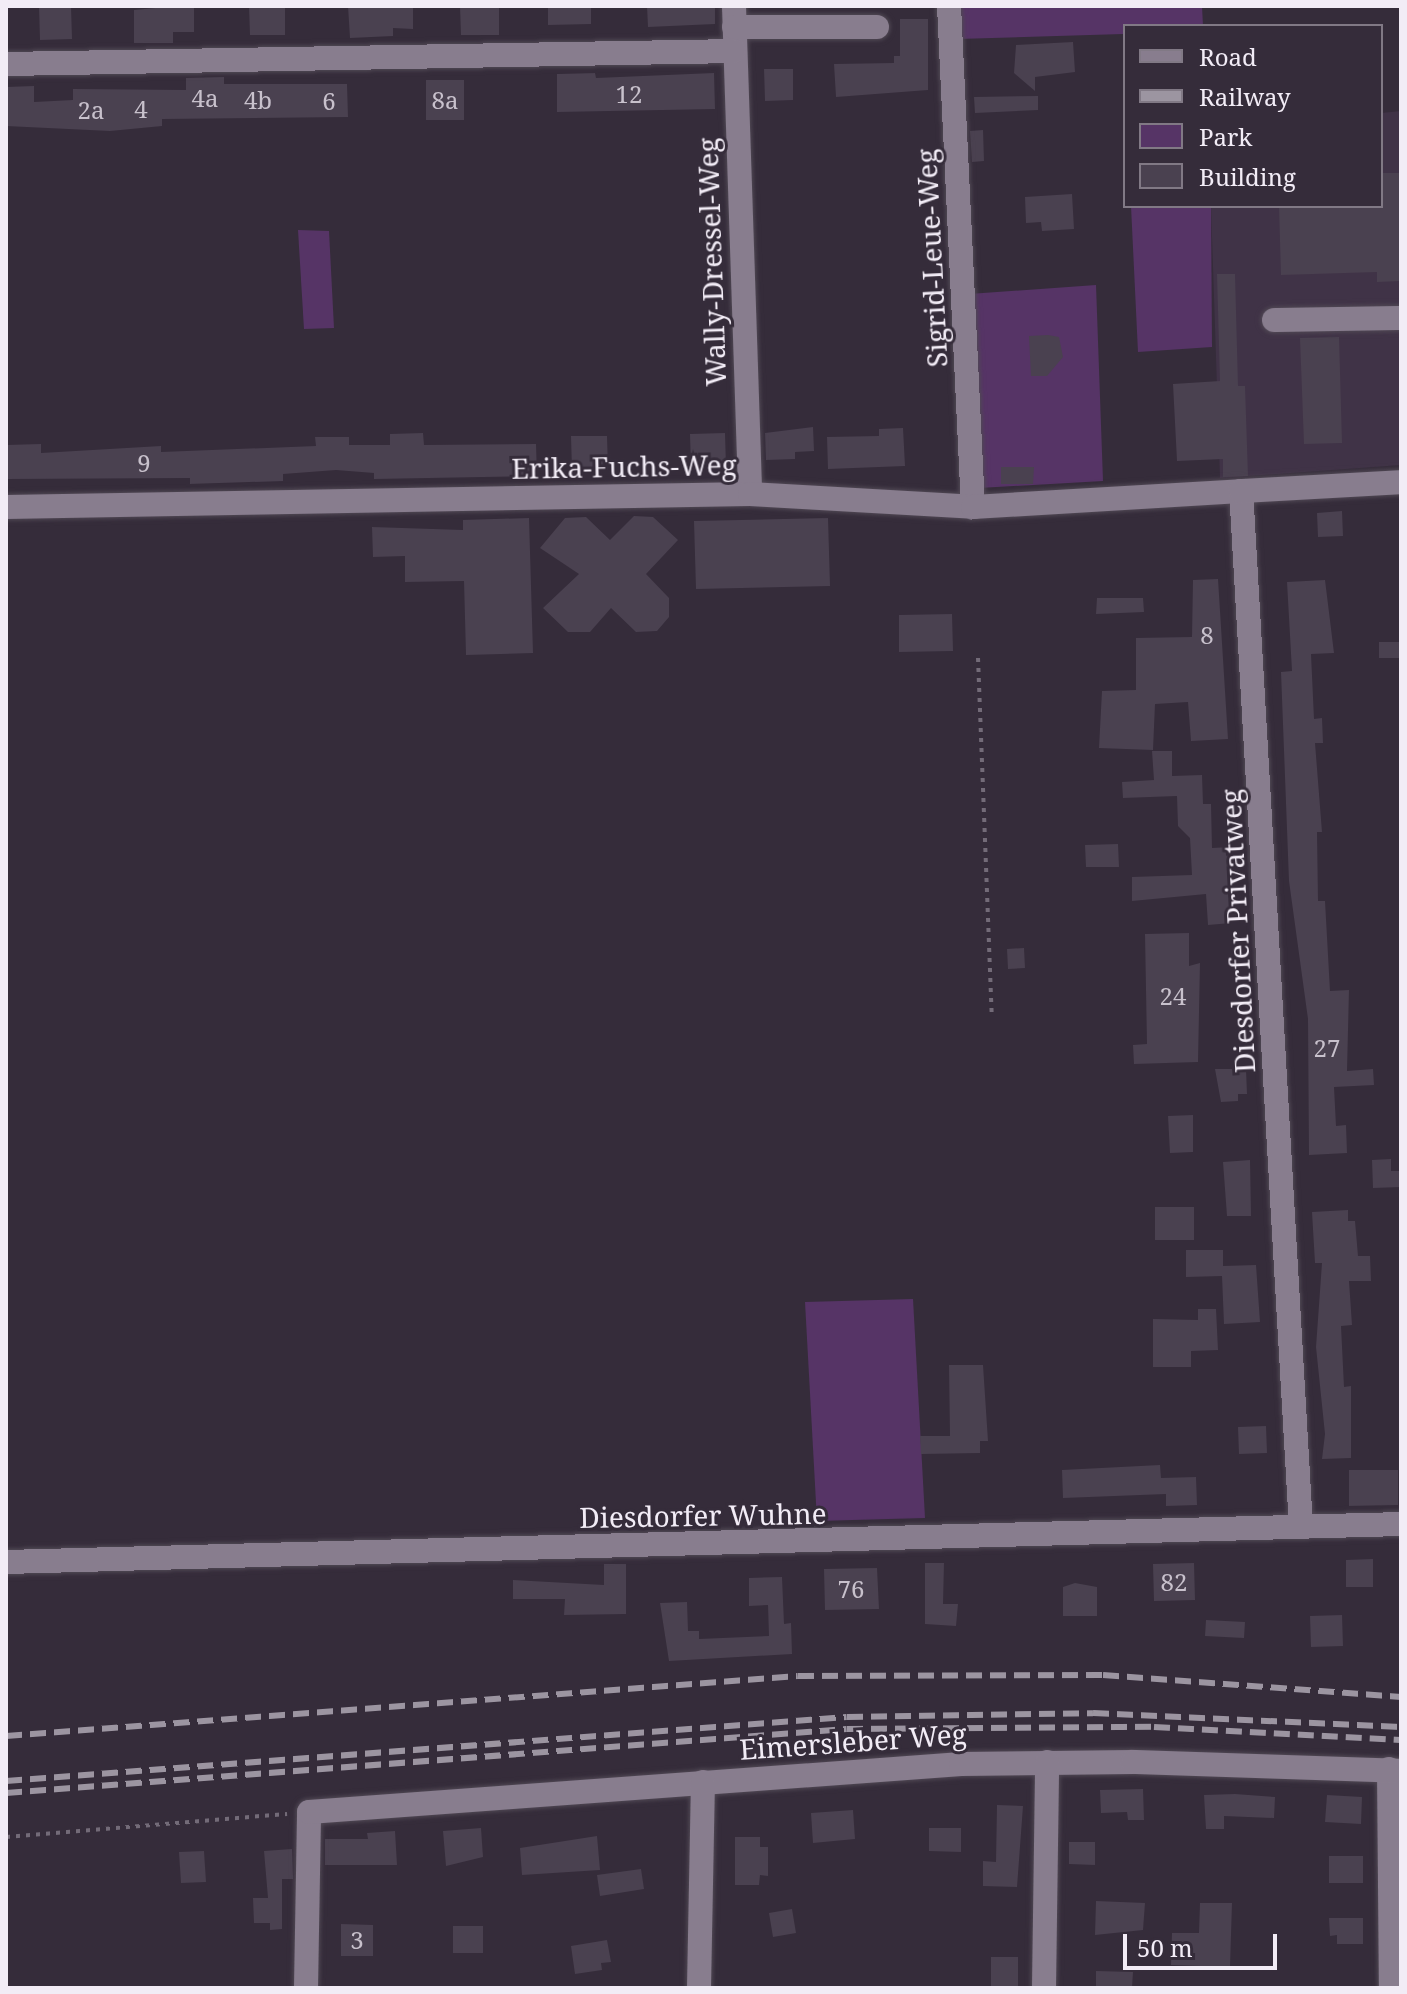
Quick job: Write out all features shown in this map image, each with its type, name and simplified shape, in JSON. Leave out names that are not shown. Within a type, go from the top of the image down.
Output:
[{"type":"street","name":"Sigrid-Leue-Weg","points":[[949,6],[973,507]]},
{"type":"street","points":[[6,64],[734,28],[877,27]]},
{"type":"street","name":"Wally-Dressel-Weg","points":[[734,28],[750,494]]},
{"type":"street","points":[[1274,320],[1401,318]]},
{"type":"street","points":[[1241,491],[1401,482]]},
{"type":"street","name":"Erika-Fuchs-Weg","points":[[6,507],[750,494],[973,507],[1241,491]]},
{"type":"street","name":"Diesdorfer Privatweg","points":[[1241,491],[1301,1527]]},
{"type":"street","name":"Diesdorfer Wuhne","points":[[6,1562],[1401,1524]]},
{"type":"street","points":[[1044,1988],[1047,1762]]},
{"type":"street","name":"Eimersleber Weg","points":[[309,1812],[703,1782],[1047,1762],[1395,1770]]},
{"type":"street","points":[[1391,1988],[1395,1770]]},
{"type":"street","points":[[699,1988],[703,1782]]},
{"type":"street","points":[[306,1988],[309,1812]]},
{"type":"path","points":[[978,658],[992,1018]]},
{"type":"path","points":[[6,1837],[309,1812]]},
{"type":"shaded area","points":[[1401,111],[1401,465],[1220,478],[1211,208],[1383,208],[1383,113]]},
{"type":"green space","points":[[957,6],[1202,6],[1203,24],[1123,24],[1123,34],[958,39]]},
{"type":"green space","points":[[1131,208],[1211,208],[1212,347],[1138,352]]},
{"type":"green space","points":[[298,230],[329,231],[334,328],[304,329]]},
{"type":"green space","points":[[1096,285],[1103,481],[979,488],[969,294]]},
{"type":"green space","points":[[913,1299],[925,1518],[817,1521],[805,1302]]},
{"type":"building","points":[[39,6],[71,6],[72,39],[40,40]]},
{"type":"building","points":[[194,6],[194,32],[173,32],[173,43],[134,43],[134,10]]},
{"type":"building","points":[[249,6],[285,6],[285,35],[250,35]]},
{"type":"building","points":[[348,6],[413,6],[413,29],[393,28],[393,36],[350,38]]},
{"type":"building","points":[[460,6],[499,6],[499,35],[461,35]]},
{"type":"building","points":[[548,6],[591,6],[591,24],[548,25]]},
{"type":"building","points":[[647,6],[715,6],[715,24],[648,27]]},
{"type":"building","points":[[900,19],[928,19],[928,90],[836,97],[834,64],[894,63],[894,56],[900,56]]},
{"type":"building","points":[[1073,42],[1075,72],[1035,77],[1035,91],[1014,73],[1016,45]]},
{"type":"building","points":[[764,69],[793,69],[793,100],[765,101]]},
{"type":"building","points":[[595,73],[596,78],[714,73],[715,109],[557,112],[557,74]]},
{"type":"building","points":[[224,77],[224,84],[347,84],[348,117],[162,119],[162,126],[110,131],[6,126],[6,87],[34,86],[34,102],[73,100],[73,89],[186,90],[186,78]]},
{"type":"building","points":[[426,80],[464,80],[464,120],[426,120]]},
{"type":"building","points":[[1038,96],[1038,110],[975,113],[974,97]]},
{"type":"building","points":[[983,130],[984,161],[972,162],[970,131]]},
{"type":"building","points":[[1383,173],[1401,173],[1401,281],[1377,282],[1377,272],[1281,275],[1279,208],[1383,208]]},
{"type":"building","points":[[1072,194],[1074,229],[1042,231],[1041,222],[1026,223],[1025,197]]},
{"type":"building","points":[[1217,274],[1235,274],[1238,386],[1245,386],[1248,476],[1223,477],[1223,459],[1177,461],[1173,384],[1220,381]]},
{"type":"building","points":[[1029,336],[1059,337],[1063,357],[1047,376],[1031,376]]},
{"type":"building","points":[[1339,337],[1342,443],[1304,444],[1300,338]]},
{"type":"building","points":[[813,427],[814,451],[795,452],[795,459],[766,460],[765,433]]},
{"type":"building","points":[[903,428],[905,466],[828,469],[827,437],[879,436],[879,429]]},
{"type":"building","points":[[423,433],[424,445],[536,444],[537,476],[374,479],[374,473],[336,470],[283,474],[283,481],[190,484],[190,478],[6,479],[6,445],[41,444],[41,453],[161,446],[161,452],[316,446],[315,437],[349,437],[349,445],[390,445],[390,434]]},
{"type":"building","points":[[725,433],[726,466],[691,467],[690,434]]},
{"type":"building","points":[[571,436],[607,436],[608,470],[572,471]]},
{"type":"building","points":[[1001,467],[1034,467],[1033,484],[1001,484]]},
{"type":"building","points":[[1342,511],[1343,536],[1318,537],[1317,513]]},
{"type":"building","points":[[634,516],[653,517],[678,540],[646,574],[669,598],[669,617],[657,631],[636,632],[611,608],[590,632],[568,632],[543,608],[579,574],[540,548],[565,518],[586,517],[610,540]]},
{"type":"building","points":[[529,518],[533,653],[466,655],[464,581],[405,582],[405,556],[373,557],[372,527],[463,530],[463,520]]},
{"type":"building","points":[[828,518],[830,586],[696,589],[694,521]]},
{"type":"building","points":[[1218,579],[1228,739],[1191,741],[1188,702],[1155,704],[1153,750],[1099,748],[1102,691],[1136,690],[1136,638],[1192,637],[1193,580]]},
{"type":"building","points":[[1325,580],[1334,653],[1311,654],[1314,719],[1322,718],[1323,743],[1315,743],[1322,832],[1317,832],[1318,901],[1325,901],[1330,991],[1349,990],[1347,1071],[1373,1069],[1374,1085],[1334,1087],[1336,1126],[1346,1125],[1347,1153],[1309,1155],[1308,1019],[1289,881],[1281,672],[1292,671],[1287,582]]},
{"type":"building","points":[[1097,598],[1143,598],[1144,612],[1096,614]]},
{"type":"building","points":[[952,614],[953,651],[899,652],[899,615]]},
{"type":"building","points":[[1379,642],[1401,642],[1401,658],[1379,658]]},
{"type":"building","points":[[1152,751],[1172,751],[1172,776],[1202,775],[1203,804],[1211,804],[1212,848],[1231,847],[1237,916],[1230,917],[1231,923],[1208,925],[1206,894],[1132,901],[1132,877],[1192,875],[1190,838],[1178,826],[1177,796],[1123,798],[1122,782],[1154,780]]},
{"type":"building","points":[[1118,844],[1119,867],[1086,867],[1085,845]]},
{"type":"building","points":[[1189,933],[1189,966],[1200,963],[1198,1062],[1134,1064],[1133,1045],[1147,1044],[1145,934]]},
{"type":"building","points":[[1024,948],[1025,968],[1008,969],[1007,949]]},
{"type":"building","points":[[1215,1069],[1246,1069],[1247,1094],[1238,1094],[1238,1101],[1221,1102]]},
{"type":"building","points":[[1193,1115],[1193,1152],[1170,1153],[1168,1116]]},
{"type":"building","points":[[1391,1159],[1391,1171],[1401,1171],[1401,1187],[1373,1188],[1372,1160]]},
{"type":"building","points":[[1250,1160],[1251,1216],[1227,1216],[1223,1162]]},
{"type":"building","points":[[1155,1207],[1194,1207],[1194,1240],[1155,1240]]},
{"type":"building","points":[[1348,1210],[1348,1221],[1355,1221],[1358,1256],[1370,1256],[1371,1281],[1349,1281],[1352,1325],[1341,1326],[1344,1387],[1351,1386],[1351,1458],[1322,1459],[1325,1434],[1316,1347],[1322,1263],[1315,1263],[1312,1212]]},
{"type":"building","points":[[1186,1250],[1223,1250],[1223,1266],[1256,1265],[1260,1322],[1224,1324],[1222,1276],[1186,1277]]},
{"type":"building","points":[[1198,1309],[1216,1309],[1218,1350],[1191,1351],[1191,1367],[1153,1367],[1153,1319],[1198,1320]]},
{"type":"building","points":[[949,1365],[983,1365],[988,1441],[980,1441],[980,1453],[921,1454],[920,1436],[950,1436]]},
{"type":"building","points":[[1266,1426],[1267,1453],[1239,1454],[1238,1427]]},
{"type":"building","points":[[1160,1465],[1161,1478],[1196,1477],[1197,1505],[1166,1506],[1166,1494],[1063,1498],[1062,1470]]},
{"type":"building","points":[[1349,1470],[1398,1470],[1398,1505],[1349,1506]]},
{"type":"building","points":[[1373,1559],[1373,1587],[1346,1587],[1346,1560]]},
{"type":"building","points":[[925,1563],[944,1563],[943,1604],[958,1604],[956,1626],[925,1624]]},
{"type":"building","points":[[1194,1563],[1195,1600],[1154,1601],[1153,1564]]},
{"type":"building","points":[[604,1564],[626,1564],[626,1614],[564,1615],[565,1599],[513,1599],[513,1580],[604,1585]]},
{"type":"building","points":[[877,1568],[879,1609],[825,1610],[824,1569]]},
{"type":"building","points":[[782,1577],[784,1624],[791,1623],[792,1654],[669,1661],[660,1603],[687,1602],[688,1631],[699,1631],[699,1639],[769,1636],[768,1605],[749,1606],[749,1578]]},
{"type":"building","points":[[1075,1583],[1097,1587],[1097,1616],[1063,1616],[1063,1587]]},
{"type":"building","points":[[1342,1615],[1343,1646],[1311,1647],[1310,1616]]},
{"type":"building","points":[[1206,1620],[1245,1622],[1244,1638],[1205,1636]]},
{"type":"building","points":[[1143,1789],[1144,1820],[1128,1820],[1127,1812],[1101,1813],[1100,1790]]},
{"type":"building","points":[[1204,1795],[1275,1797],[1274,1818],[1224,1816],[1224,1829],[1206,1829]]},
{"type":"building","points":[[1327,1795],[1362,1797],[1361,1824],[1325,1822]]},
{"type":"building","points":[[997,1805],[1023,1806],[1017,1887],[983,1886],[983,1861],[996,1862]]},
{"type":"building","points":[[853,1810],[855,1839],[813,1843],[811,1813]]},
{"type":"building","points":[[481,1828],[483,1857],[446,1866],[443,1831]]},
{"type":"building","points":[[929,1828],[961,1828],[961,1852],[929,1851]]},
{"type":"building","points":[[395,1831],[397,1865],[325,1865],[325,1839],[368,1839],[367,1833]]},
{"type":"building","points":[[597,1836],[600,1870],[522,1875],[520,1848]]},
{"type":"building","points":[[735,1837],[760,1837],[760,1847],[768,1847],[768,1876],[760,1875],[759,1885],[735,1885]]},
{"type":"building","points":[[1069,1842],[1095,1842],[1095,1865],[1069,1864]]},
{"type":"building","points":[[292,1849],[293,1879],[282,1879],[282,1929],[270,1930],[270,1923],[254,1923],[253,1898],[268,1898],[264,1851]]},
{"type":"building","points":[[204,1851],[206,1882],[181,1883],[179,1852]]},
{"type":"building","points":[[1329,1856],[1363,1856],[1363,1883],[1329,1883]]},
{"type":"building","points":[[641,1869],[644,1889],[600,1896],[597,1875]]},
{"type":"building","points":[[1096,1901],[1145,1903],[1143,1930],[1095,1935]]},
{"type":"building","points":[[1200,1903],[1232,1903],[1230,1967],[1171,1965],[1172,1933],[1199,1933]]},
{"type":"building","points":[[792,1909],[796,1933],[773,1937],[769,1913]]},
{"type":"building","points":[[1329,1918],[1363,1918],[1363,1944],[1337,1944],[1337,1935],[1330,1936]]},
{"type":"building","points":[[341,1924],[373,1925],[373,1956],[341,1956]]},
{"type":"building","points":[[453,1926],[483,1926],[483,1953],[453,1953]]},
{"type":"building","points":[[607,1940],[611,1962],[601,1963],[602,1970],[575,1974],[571,1946]]},
{"type":"building","points":[[991,1957],[1018,1957],[1018,1988],[991,1988]]},
{"type":"building","points":[[1096,1971],[1133,1972],[1132,1988],[1096,1988]]},
{"type":"railway","points":[[6,1736],[798,1676],[1103,1675],[1401,1697]]},
{"type":"railway","points":[[6,1781],[847,1717],[1093,1713],[1401,1727]]},
{"type":"railway","points":[[6,1793],[847,1729],[1154,1727],[1401,1740]]}]
